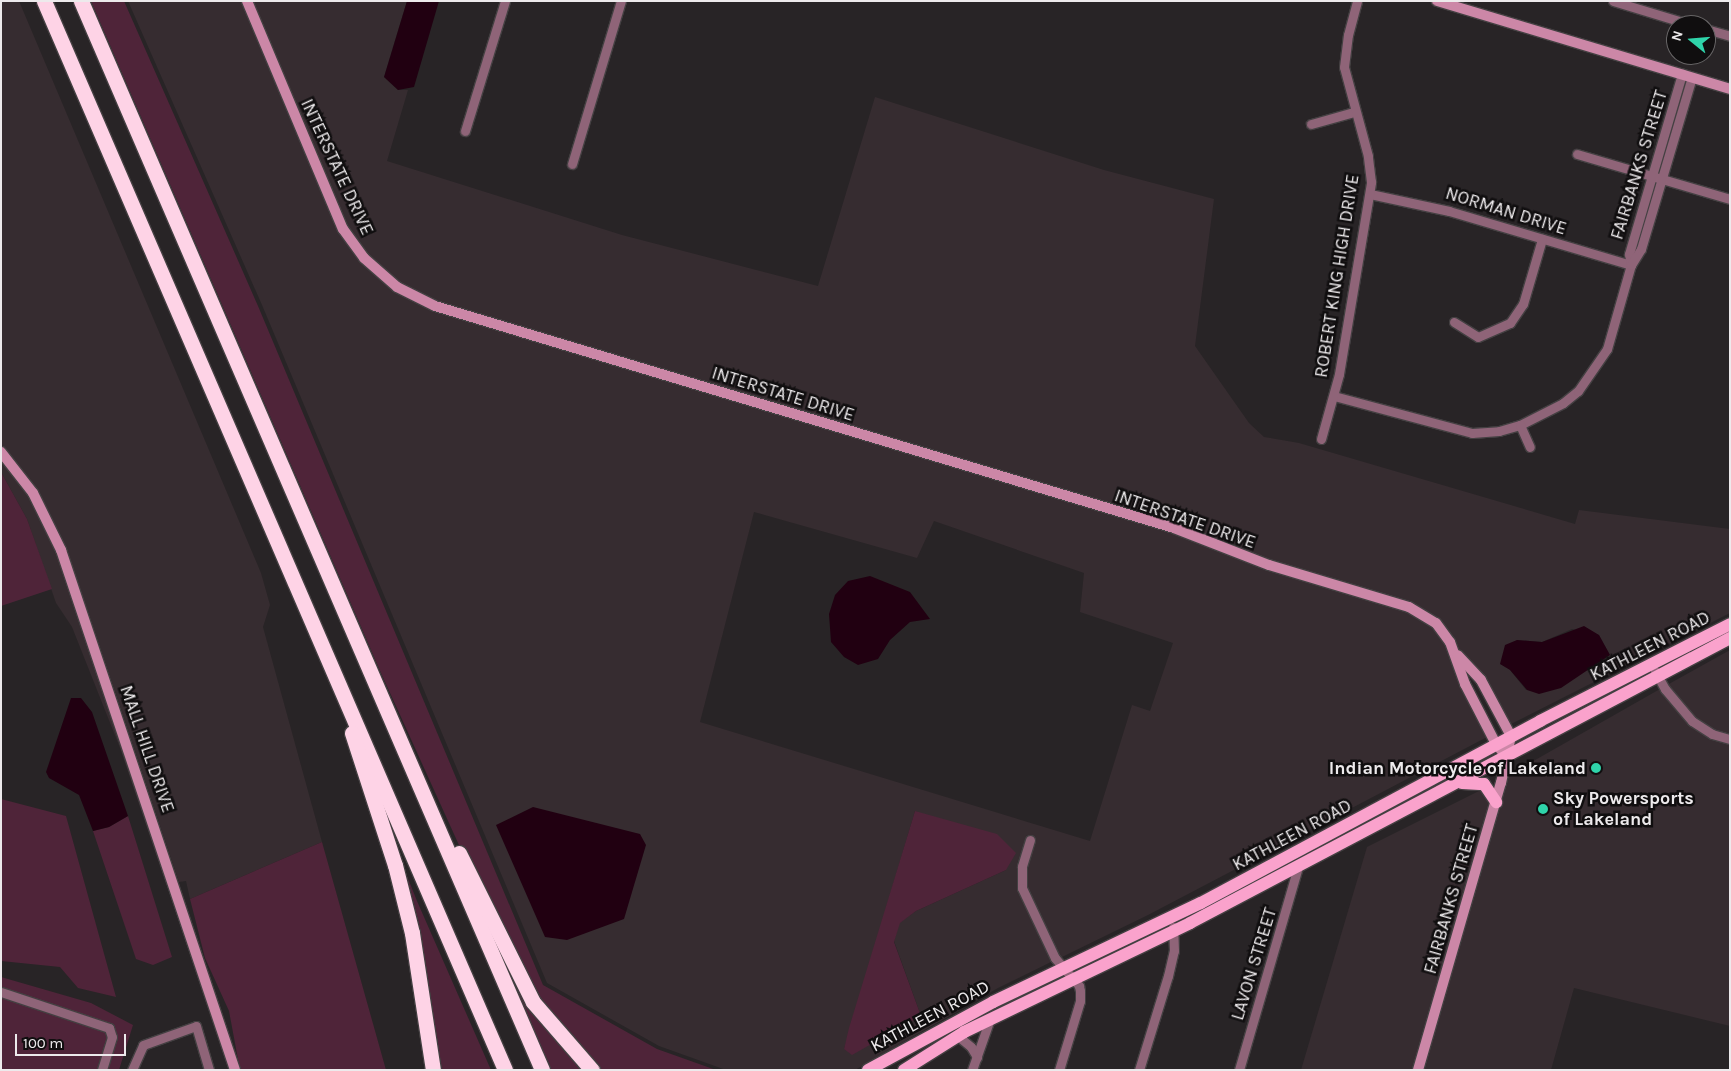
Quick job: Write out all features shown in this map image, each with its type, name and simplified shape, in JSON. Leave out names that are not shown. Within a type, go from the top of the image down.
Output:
[{"type":"highway","points":[[32,1],[110,155]]},
{"type":"highway","points":[[44,1],[350,709],[425,890],[505,1070]]},
{"type":"highway","points":[[81,1],[542,1070]]},
{"type":"highway","points":[[386,708],[533,1002],[592,1070]]},
{"type":"highway","points":[[350,709],[354,744],[395,865],[412,932],[433,1070]]},
{"type":"main road","name":"KATHLEEN ROAD","points":[[868,1070],[981,1008],[1171,918],[1496,744],[1730,624]]},
{"type":"main road","name":"KATHLEEN ROAD","points":[[904,1070],[958,1036],[990,1019],[1174,931],[1730,638]]},
{"type":"main road","points":[[1455,784],[1479,782],[1489,788],[1496,802]]},
{"type":"street","name":"INTERSTATE DRIVE","points":[[247,1],[343,229],[380,274],[415,297],[435,306],[1174,528],[1269,565],[1396,602],[1436,623],[1456,653],[1481,680],[1512,736]]},
{"type":"street","points":[[465,131],[505,1]]},
{"type":"street","points":[[572,164],[621,1]]},
{"type":"street","name":"ROBERT KING HIGH DRIVE","points":[[1321,439],[1334,396],[1370,194],[1368,156],[1354,112],[1344,67],[1346,42],[1357,1]]},
{"type":"street","points":[[1437,1],[1730,89]]},
{"type":"street","points":[[1613,1],[1666,17]]},
{"type":"street","points":[[1716,32],[1730,36]]},
{"type":"street","name":"FAIRBANKS STREET","points":[[1632,265],[1629,254],[1653,175],[1687,76]]},
{"type":"street","name":"FAIRBANKS STREET","points":[[1334,396],[1456,431],[1492,432],[1520,425],[1563,403],[1591,377],[1607,349],[1632,265],[1641,249],[1663,178],[1687,76]]},
{"type":"street","points":[[1311,124],[1354,112]]},
{"type":"street","points":[[1577,154],[1730,199]]},
{"type":"street","name":"NORMAN DRIVE","points":[[1370,194],[1419,203],[1632,265]]},
{"type":"street","points":[[1454,322],[1478,337],[1510,323],[1523,304],[1542,238]]},
{"type":"street","points":[[1520,425],[1530,446]]},
{"type":"street","name":"MALL HILL DRIVE","points":[[1,452],[33,493],[61,550],[235,1070]]},
{"type":"street","name":"INTERSTATE DRIVE","points":[[1456,653],[1465,684],[1496,744],[1506,756]]},
{"type":"street","points":[[1651,665],[1657,677],[1692,721],[1712,734],[1730,739]]},
{"type":"street","name":"FAIRBANKS STREET","points":[[1418,1070],[1496,802],[1512,736]]},
{"type":"street","points":[[1030,840],[1022,867],[1022,888],[1043,936],[1079,986],[1080,1001],[1059,1070]]},
{"type":"street","name":"LAVON STREET","points":[[1239,1070],[1298,867]]},
{"type":"street","points":[[1139,1070],[1174,951],[1174,931],[1171,918]]},
{"type":"street","points":[[1,992],[109,1028],[112,1037],[102,1070]]},
{"type":"street","points":[[972,1070],[990,1019]]},
{"type":"street","points":[[132,1070],[143,1044],[196,1026],[209,1070]]},
{"type":"street","points":[[958,1036],[971,1047],[977,1057]]},
{"type":"shaded area","points":[[1,1],[19,1],[261,573],[270,605],[263,627],[322,842],[190,899],[186,881],[179,882],[89,614],[56,527],[29,480],[1,447]]},
{"type":"shaded area","points":[[91,1],[124,1],[258,306],[543,985],[657,1049],[716,1070],[598,1070],[543,1006],[468,865],[381,673]]},
{"type":"shaded area","points":[[128,1],[242,1],[339,230],[361,260],[395,290],[1193,539],[1268,569],[1407,611],[1433,626],[1447,643],[1489,736],[1148,915],[1060,958],[1026,887],[1026,868],[1035,838],[1027,835],[1017,866],[1018,889],[1053,961],[998,988],[855,1070],[726,1070],[659,1046],[547,983],[262,305]],"holes":[[[754,512],[917,558],[934,521],[1084,573],[1080,612],[1173,643],[1150,711],[1132,705],[1090,841],[700,722]],[[915,811],[1006,870],[916,911],[899,923],[894,941],[921,1016],[844,1049]]]},
{"type":"shaded area","points":[[251,1],[407,1],[384,77],[398,90],[408,90],[387,161],[622,235],[818,286],[875,97],[1104,170],[1214,199],[1195,346],[1249,423],[1264,437],[1299,443],[1575,524],[1579,510],[1730,529],[1730,613],[1509,725],[1440,621],[1270,562],[437,303],[400,284],[368,256],[347,227]],"holes":[[[1572,629],[1599,635],[1610,655],[1526,690],[1510,670],[1517,640],[1542,642]]]},
{"type":"shaded area","points":[[407,1],[439,1],[414,87],[398,90],[384,77]]},
{"type":"shaded area","points":[[1,458],[29,495],[57,551],[170,883],[166,884],[120,748],[72,627],[56,603],[27,519],[1,472]]},
{"type":"shaded area","points":[[1,472],[27,519],[52,589],[1,606]]},
{"type":"shaded area","points":[[870,576],[910,592],[930,619],[910,622],[890,640],[878,659],[858,665],[844,657],[831,642],[829,614],[835,595],[848,581]]},
{"type":"shaded area","points":[[1584,626],[1599,635],[1610,655],[1561,688],[1539,694],[1527,690],[1510,670],[1500,664],[1505,645],[1517,640],[1542,642]]},
{"type":"shaded area","points":[[1730,650],[1730,735],[1714,730],[1695,718],[1667,685]]},
{"type":"shaded area","points":[[1660,689],[1696,729],[1730,743],[1730,1026],[1574,988],[1551,1070],[1422,1070],[1507,776]]},
{"type":"shaded area","points":[[71,698],[81,698],[92,712],[128,816],[109,827],[93,831],[79,795],[49,778],[46,772]]},
{"type":"shaded area","points":[[1483,789],[1491,802],[1413,1070],[1301,1070],[1367,847]]},
{"type":"shaded area","points":[[1,799],[66,816],[116,997],[78,988],[60,967],[1,961]]},
{"type":"shaded area","points":[[533,807],[640,834],[646,845],[624,919],[567,940],[545,937],[496,825]]},
{"type":"shaded area","points":[[915,811],[997,834],[1016,853],[1006,870],[916,911],[900,923],[894,942],[921,1016],[852,1055],[844,1049],[849,1028]]},
{"type":"shaded area","points":[[128,816],[172,957],[153,965],[136,959],[93,831],[109,827]]},
{"type":"shaded area","points":[[322,842],[386,1070],[240,1070],[229,1011],[205,958],[190,899]]},
{"type":"shaded area","points":[[403,866],[417,901],[491,1070],[435,1070]]},
{"type":"shaded area","points":[[505,961],[585,1070],[550,1070]]},
{"type":"shaded area","points":[[1,977],[91,1003],[133,1025],[119,1070],[107,1070],[116,1038],[111,1024],[1,988]]},
{"type":"shaded area","points":[[1,996],[106,1030],[108,1036],[98,1070],[1,1070]]},
{"type":"place","name":"Indian Motorcycle of Lakeland","points":[[1596,768]]},
{"type":"place","name":"Sky Powersports of Lakeland","points":[[1543,809]]}]
